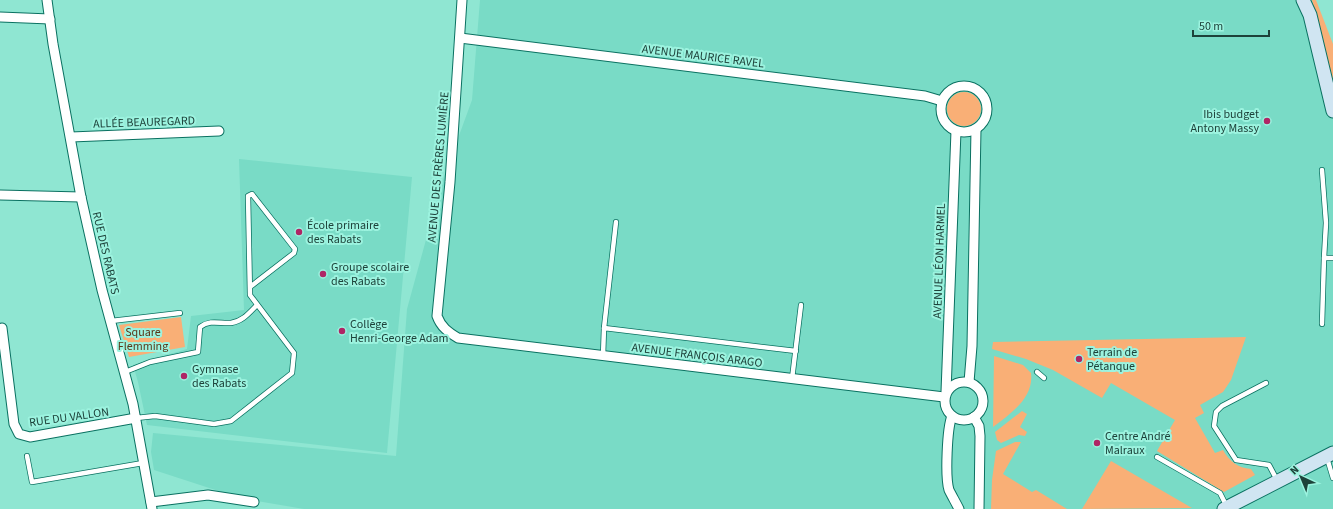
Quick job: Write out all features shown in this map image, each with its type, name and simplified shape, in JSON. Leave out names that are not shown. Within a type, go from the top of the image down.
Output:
[{"type":"street","name":"RUE DES RABATS","points":[[47,0],[81,197],[110,321],[125,372],[136,418],[151,506]]},
{"type":"street","name":"AVENUE DES FRÈRES LUMIÈRE","points":[[448,332],[440,324],[437,316],[450,182],[462,0]]},
{"type":"street","points":[[1303,0],[1310,15],[1333,111]]},
{"type":"street","points":[[0,17],[50,19]]},
{"type":"street","name":"AVENUE MAURICE RAVEL","points":[[460,38],[925,96],[942,101]]},
{"type":"street","points":[[960,86],[975,89],[985,101],[987,109],[982,124],[976,129],[970,132],[956,131],[944,122],[941,116],[942,101],[946,94],[960,86]]},
{"type":"street","points":[[969,382],[972,346],[976,129]]},
{"type":"street","name":"ALLÉE BEAUREGARD","points":[[71,137],[219,131]]},
{"type":"street","name":"AVENUE LÉON HARMEL","points":[[945,394],[956,131]]},
{"type":"street","points":[[0,195],[81,197]]},
{"type":"street","name":"RUE DU VALLON","points":[[0,329],[2,328],[5,344],[14,424],[19,434],[30,437],[136,418]]},
{"type":"street","name":"AVENUE FRANÇOIS ARAGO","points":[[448,332],[458,338],[602,356],[792,379],[945,394]]},
{"type":"street","points":[[969,382],[981,391],[983,398],[981,410],[974,417],[964,420],[952,416],[944,404],[945,394],[956,383],[969,382]]},
{"type":"street","points":[[952,416],[948,425],[948,476],[949,489],[959,509]]},
{"type":"street","points":[[974,417],[979,426],[980,436],[979,509]]},
{"type":"street","points":[[1226,508],[1330,455]]},
{"type":"street","points":[[151,506],[208,495],[254,502]]},
{"type":"lane","points":[[1322,170],[1326,223],[1322,324]]},
{"type":"lane","points":[[136,418],[150,416],[214,424],[231,421],[292,373],[294,353],[250,295],[248,196],[252,194],[295,249],[294,253],[250,287]]},
{"type":"lane","points":[[602,356],[616,222]]},
{"type":"lane","points":[[1324,258],[1333,258]]},
{"type":"lane","points":[[125,372],[150,362],[198,352],[200,327],[216,321],[230,323],[245,318],[257,305]]},
{"type":"lane","points":[[792,379],[801,305]]},
{"type":"lane","points":[[110,321],[180,313]]},
{"type":"lane","points":[[604,328],[796,351]]},
{"type":"lane","points":[[1037,372],[1044,378]]},
{"type":"lane","points":[[1266,383],[1222,406],[1216,412],[1214,426],[1236,460],[1269,465],[1278,481]]},
{"type":"lane","points":[[1330,455],[1333,478]]},
{"type":"lane","points":[[27,456],[32,482],[143,464]]},
{"type":"lane","points":[[1157,457],[1220,493],[1226,508]]},
{"type":"shaded area","points":[[480,0],[1312,0],[1333,55],[1333,509],[304,509],[240,498],[154,470],[151,452],[153,433],[396,456],[407,309],[441,185],[472,100]]},
{"type":"shaded area","name":"Groupe scolaire des Rabats","points":[[239,159],[412,177],[387,453],[147,425],[133,365],[187,349],[191,316],[244,310]]},
{"type":"green space","points":[[1312,0],[1316,0],[1333,44],[1333,84]]},
{"type":"green space","points":[[964,92],[976,97],[981,109],[976,121],[964,126],[952,121],[947,109],[952,97]]},
{"type":"green space","name":"Square Flemming","points":[[181,317],[185,347],[129,357],[119,325]]},
{"type":"green space","points":[[1246,337],[1231,380],[1223,392],[1200,405],[1204,413],[1195,418],[1215,453],[1223,450],[1234,463],[1251,469],[1255,475],[1224,492],[1157,451],[1175,420],[1111,383],[1102,398],[1053,370],[1026,359],[992,349],[993,342]]},
{"type":"green space","points":[[994,356],[1023,365],[1031,373],[1031,382],[1029,390],[1020,404],[993,427]]},
{"type":"green space","points":[[1022,411],[1027,414],[1020,427],[1027,432],[1025,436],[1019,435],[1001,443],[997,440],[995,432]]},
{"type":"green space","points":[[1015,442],[1021,442],[1003,474],[1032,492],[1036,490],[1067,509],[991,509],[992,480],[996,451]]},
{"type":"green space","points":[[1111,461],[1192,508],[1082,509]]},
{"type":"place","name":"Ibis budget Antony Massy","points":[[1267,121]]},
{"type":"place","name":"École primaire des Rabats","points":[[299,232]]},
{"type":"place","name":"Groupe scolaire des Rabats","points":[[323,274]]},
{"type":"place","name":"Collège Henri-George Adam","points":[[342,331]]},
{"type":"place","name":"Terrain de Pétanque","points":[[1079,359]]},
{"type":"place","name":"Gymnase des Rabats","points":[[184,376]]},
{"type":"place","name":"Centre André Malraux","points":[[1097,443]]}]
